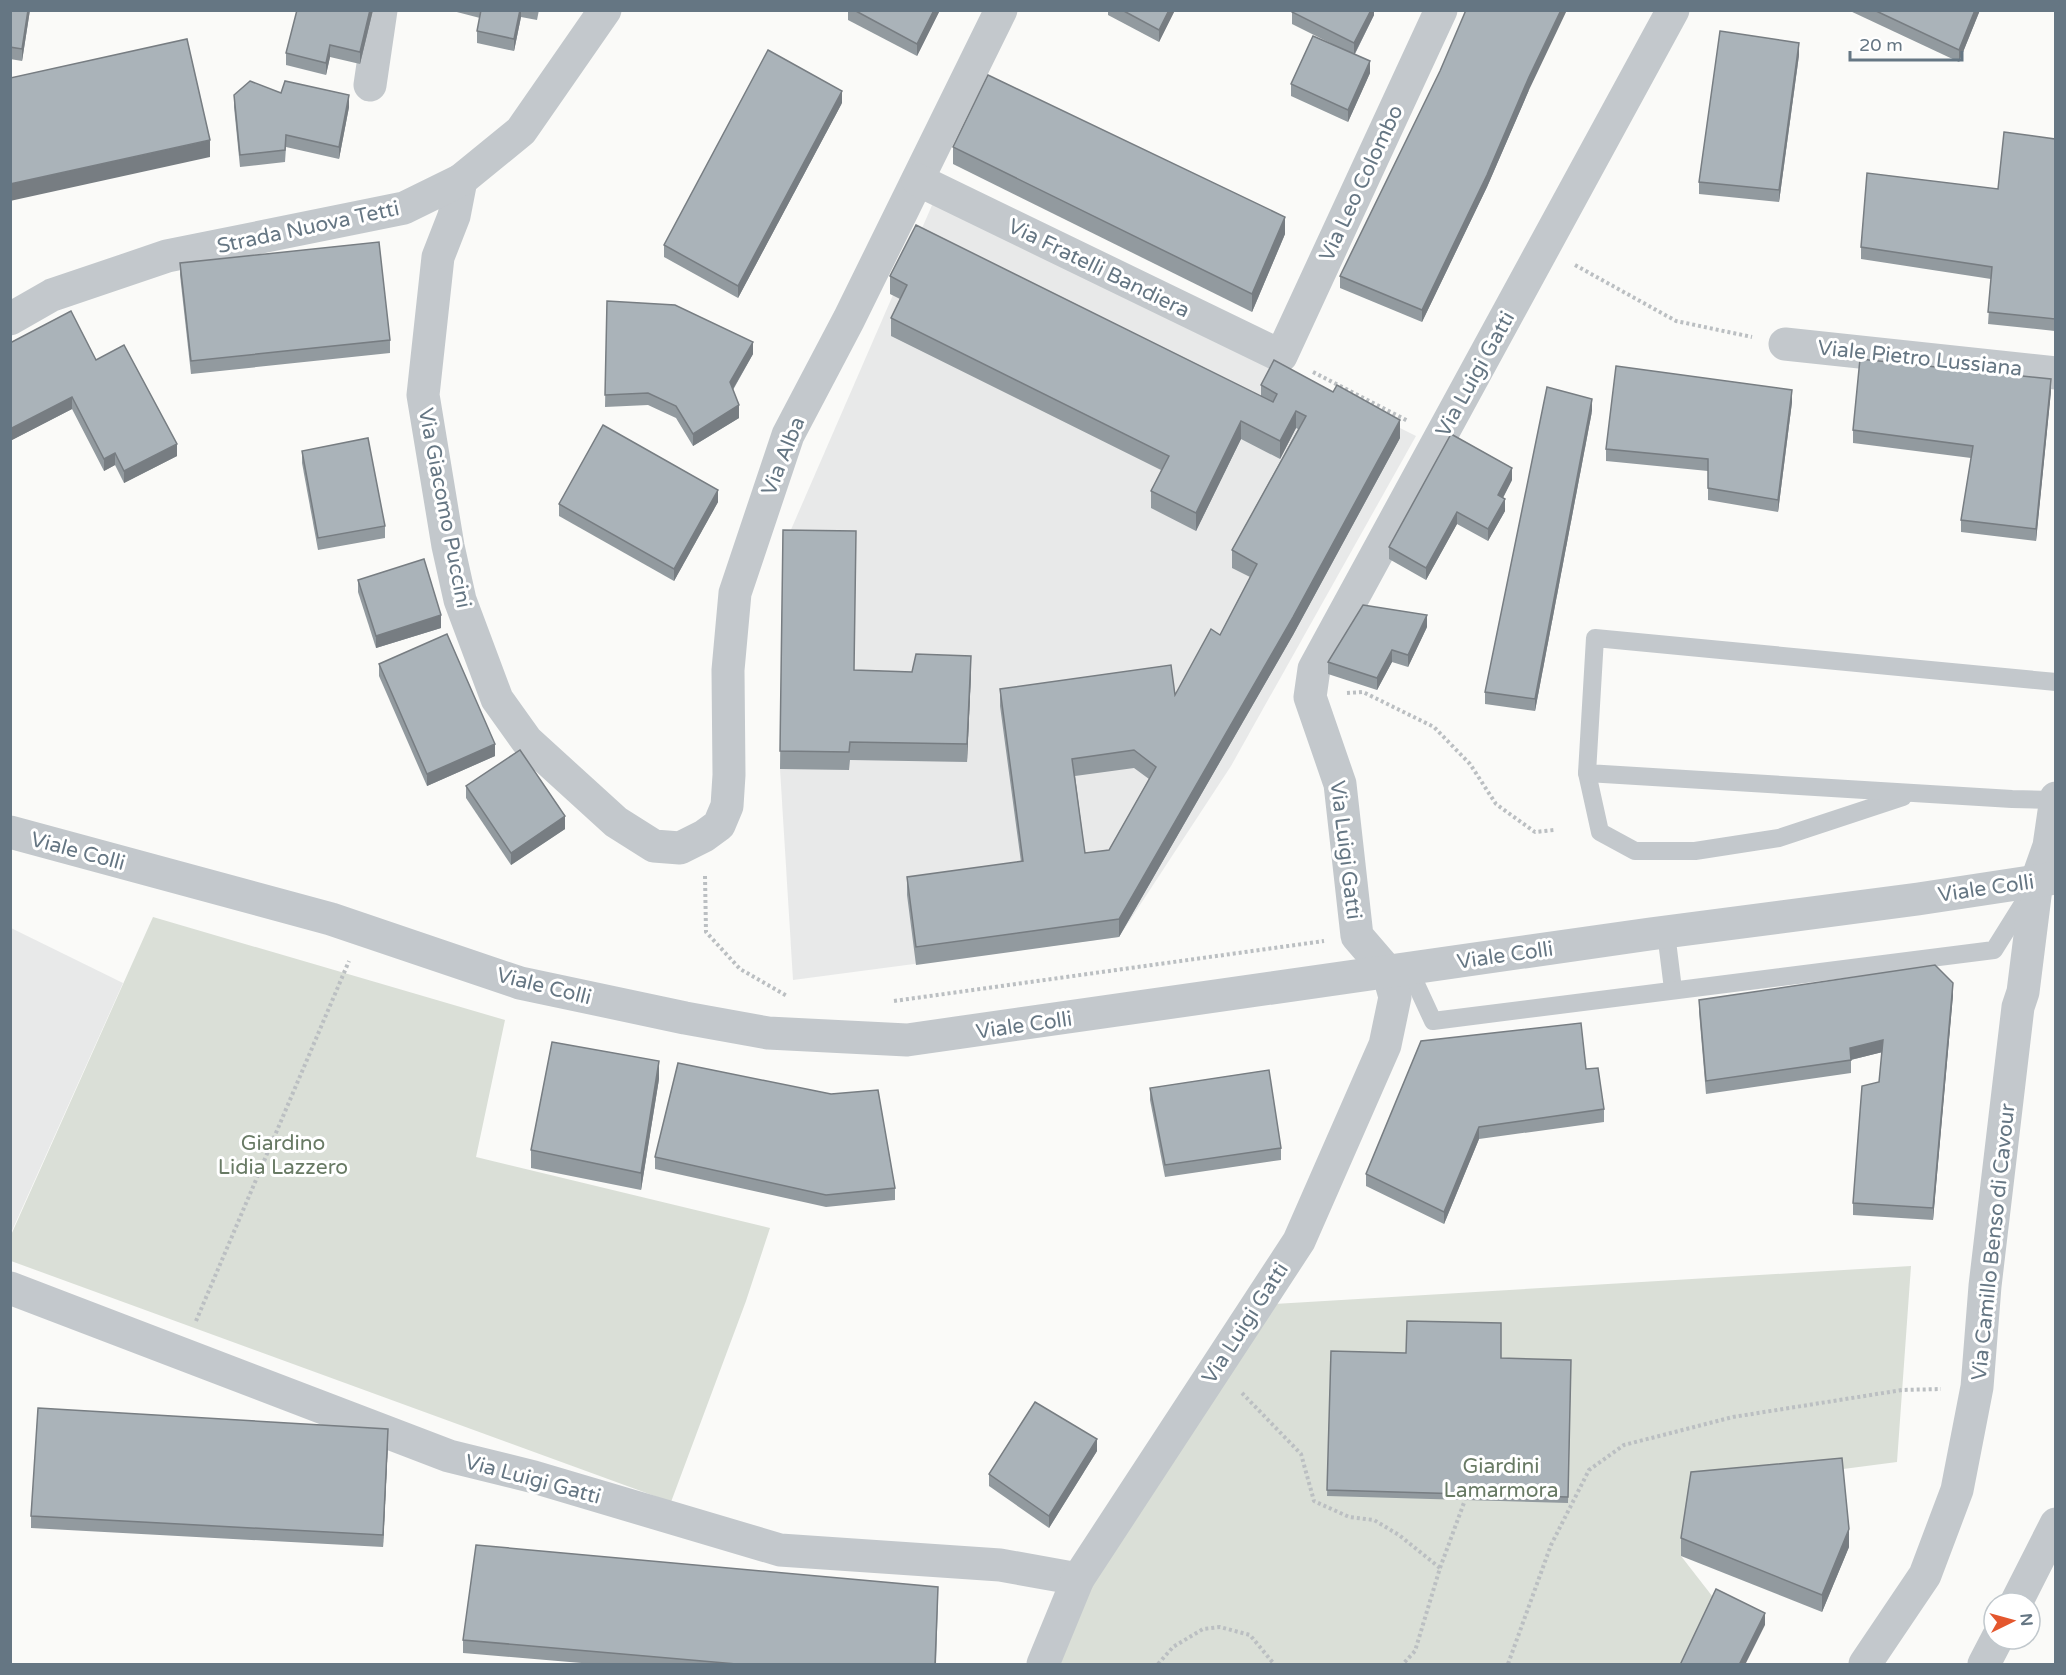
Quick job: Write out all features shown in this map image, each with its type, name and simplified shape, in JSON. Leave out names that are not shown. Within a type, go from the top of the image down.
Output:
[{"type":"street","points":[[370,86],[381,10]]},
{"type":"street","name":"Strada Nuova Tetti","points":[[10,318],[52,296],[167,256],[404,208],[461,180],[521,130],[594,29],[605,10]]},
{"type":"street","name":"Via Alba","points":[[616,822],[654,846],[680,848],[720,825],[727,806],[728,670],[735,593],[757,522],[788,435],[918,180],[1001,10]]},
{"type":"street","name":"Via Leo Colombo","points":[[1281,356],[1441,10]]},
{"type":"street","name":"Via Luigi Gatti","points":[[1043,1665],[1078,1579],[1299,1241],[1385,1045],[1399,971],[1357,936],[1340,784],[1310,697],[1314,669],[1673,10]]},
{"type":"street","name":"Via Giacomo Puccini","points":[[461,180],[454,216],[438,257],[423,395],[459,600],[498,699],[527,741],[616,822]]},
{"type":"street","name":"Via Fratelli Bandiera","points":[[918,180],[1281,356]]},
{"type":"street","name":"Viale Pietro Lussiana","points":[[1785,344],[2055,373]]},
{"type":"street","name":"Via Camillo Benso di Cavour","points":[[1865,1665],[1925,1575],[1957,1490],[1977,1387],[1985,1286],[2018,1007],[2046,879],[2055,799]]},
{"type":"street","name":"Viale Colli","points":[[10,832],[331,919],[520,983],[768,1033],[907,1040],[2046,879]]},
{"type":"street","name":"Via Luigi Gatti","points":[[10,1288],[450,1456],[534,1477],[780,1550],[1000,1565],[1078,1579]]},
{"type":"street","points":[[2022,1591],[2055,1524]]},
{"type":"street","points":[[1984,1665],[1991,1651]]},
{"type":"lane","points":[[1914,793],[1779,838],[1695,851],[1635,851],[1600,832],[1587,773],[1595,638],[2055,682]]},
{"type":"lane","points":[[1587,773],[1914,793],[2055,799]]},
{"type":"lane","points":[[1399,971],[1433,1021],[1994,950],[2046,879]]},
{"type":"lane","points":[[1666,933],[1673,989]]},
{"type":"path","points":[[1544,247],[1676,321],[1785,344]]},
{"type":"path","points":[[1281,356],[1440,438]]},
{"type":"path","points":[[1310,697],[1363,692],[1434,727],[1470,764],[1496,804],[1535,832],[1554,830]]},
{"type":"path","points":[[704,836],[706,932],[740,969],[796,1002]]},
{"type":"path","points":[[182,1353],[362,930]]},
{"type":"path","points":[[885,1002],[1357,936]]},
{"type":"path","points":[[1209,1378],[1244,1394],[1301,1455],[1314,1501],[1349,1517],[1374,1520],[1399,1535],[1440,1568]]},
{"type":"path","points":[[1508,1665],[1551,1545],[1589,1470],[1624,1445],[1733,1417],[1902,1390],[1977,1387]]},
{"type":"path","points":[[1403,1665],[1414,1651],[1440,1568],[1465,1500]]},
{"type":"path","points":[[1158,1665],[1173,1647],[1203,1629],[1220,1628],[1250,1635],[1274,1665]]},
{"type":"shaded area","points":[[936,196],[1416,436],[1231,766],[1119,937],[793,980],[780,769],[783,548]]},
{"type":"shaded area","points":[[11,928],[123,983],[11,1233]]},
{"type":"green space","name":"Giardino Lidia Lazzero","points":[[153,917],[505,1020],[476,1157],[770,1228],[746,1301],[671,1502],[11,1261],[11,1235]]},
{"type":"green space","name":"Giardini Lamarmora","points":[[1911,1266],[1897,1462],[1691,1489],[1681,1556],[1716,1601],[1685,1664],[1043,1664],[1256,1305]]},
{"type":"building","points":[[10,10],[28,10],[22,49],[10,47]]},
{"type":"building","points":[[297,10],[370,10],[360,52],[330,45],[326,63],[286,53]]},
{"type":"building","points":[[481,10],[520,10],[514,39],[477,31]]},
{"type":"building","points":[[854,10],[934,10],[917,44]]},
{"type":"building","points":[[1122,10],[1169,10],[1159,30]]},
{"type":"building","points":[[1293,10],[1371,10],[1354,43],[1292,12]]},
{"type":"building","points":[[1466,10],[1561,10],[1487,175],[1422,310],[1340,276],[1440,71]]},
{"type":"building","points":[[1874,10],[1975,10],[1959,50]]},
{"type":"building","points":[[1720,31],[1799,43],[1779,190],[1699,182]]},
{"type":"building","points":[[1313,36],[1370,61],[1348,110],[1291,84]]},
{"type":"building","points":[[187,39],[210,140],[10,184],[10,78]]},
{"type":"building","points":[[768,50],[842,91],[738,286],[664,245]]},
{"type":"building","points":[[988,75],[1285,217],[1252,294],[953,147]]},
{"type":"building","points":[[250,81],[281,93],[285,81],[349,95],[339,147],[286,135],[285,150],[240,155],[234,95]]},
{"type":"building","points":[[2004,132],[2055,139],[2055,319],[1988,312],[1992,267],[1861,247],[1867,173],[1998,189]]},
{"type":"building","points":[[916,225],[1273,402],[1277,394],[1261,385],[1274,360],[1333,392],[1337,385],[1400,420],[1293,617],[1119,919],[916,947],[907,877],[1023,861],[1000,689],[1171,665],[1175,695],[1211,629],[1220,635],[1257,564],[1232,550],[1306,416],[1296,411],[1280,441],[1241,421],[1196,513],[1151,491],[1169,456],[891,318],[907,285],[890,276]],"holes":[[[1134,750],[1156,767],[1109,850],[1085,853],[1072,759]]]},
{"type":"building","points":[[379,242],[390,340],[191,361],[180,263]]},
{"type":"building","points":[[607,301],[675,305],[753,342],[730,382],[739,405],[693,434],[676,406],[648,393],[605,395]]},
{"type":"building","points":[[71,311],[96,360],[124,345],[177,444],[124,471],[115,453],[104,459],[72,397],[10,429],[10,343]]},
{"type":"building","points":[[1860,359],[2051,379],[2036,529],[1961,520],[1973,446],[1853,430]]},
{"type":"building","points":[[1616,366],[1792,390],[1778,500],[1708,488],[1708,459],[1606,449]]},
{"type":"building","points":[[1547,387],[1592,399],[1535,699],[1485,692]]},
{"type":"building","points":[[603,425],[718,490],[674,569],[559,504]]},
{"type":"building","points":[[1451,434],[1512,468],[1498,495],[1505,499],[1488,529],[1457,512],[1426,568],[1389,547]]},
{"type":"building","points":[[368,438],[385,526],[318,538],[302,451]]},
{"type":"building","points":[[783,530],[856,531],[854,670],[912,672],[916,654],[971,656],[967,744],[850,742],[849,752],[780,751]]},
{"type":"building","points":[[424,559],[441,615],[376,636],[358,580]]},
{"type":"building","points":[[1363,605],[1427,615],[1408,655],[1392,650],[1377,678],[1328,662]]},
{"type":"building","points":[[447,634],[495,744],[427,774],[379,664]]},
{"type":"building","points":[[520,750],[565,816],[511,853],[466,786]]},
{"type":"building","points":[[1935,965],[1953,983],[1933,1208],[1853,1203],[1862,1086],[1879,1082],[1883,1040],[1850,1048],[1851,1060],[1706,1081],[1699,1000]]},
{"type":"building","points":[[1581,1023],[1586,1069],[1598,1068],[1604,1109],[1479,1127],[1444,1212],[1366,1174],[1421,1041]]},
{"type":"building","points":[[552,1042],[659,1061],[641,1173],[531,1150]]},
{"type":"building","points":[[678,1063],[831,1094],[878,1090],[895,1188],[826,1195],[655,1157]]},
{"type":"building","points":[[1269,1070],[1281,1148],[1165,1165],[1150,1088]]},
{"type":"building","points":[[1407,1321],[1501,1323],[1501,1358],[1571,1360],[1568,1497],[1327,1490],[1331,1351],[1406,1353]]},
{"type":"building","points":[[1035,1402],[1097,1439],[1049,1516],[989,1474]]},
{"type":"building","points":[[38,1408],[388,1429],[383,1535],[31,1516]]},
{"type":"building","points":[[1842,1458],[1849,1529],[1822,1595],[1681,1538],[1691,1472]]},
{"type":"building","points":[[476,1545],[938,1587],[935,1665],[748,1665],[463,1640]]},
{"type":"building","points":[[1716,1589],[1765,1613],[1739,1665],[1680,1665]]}]
